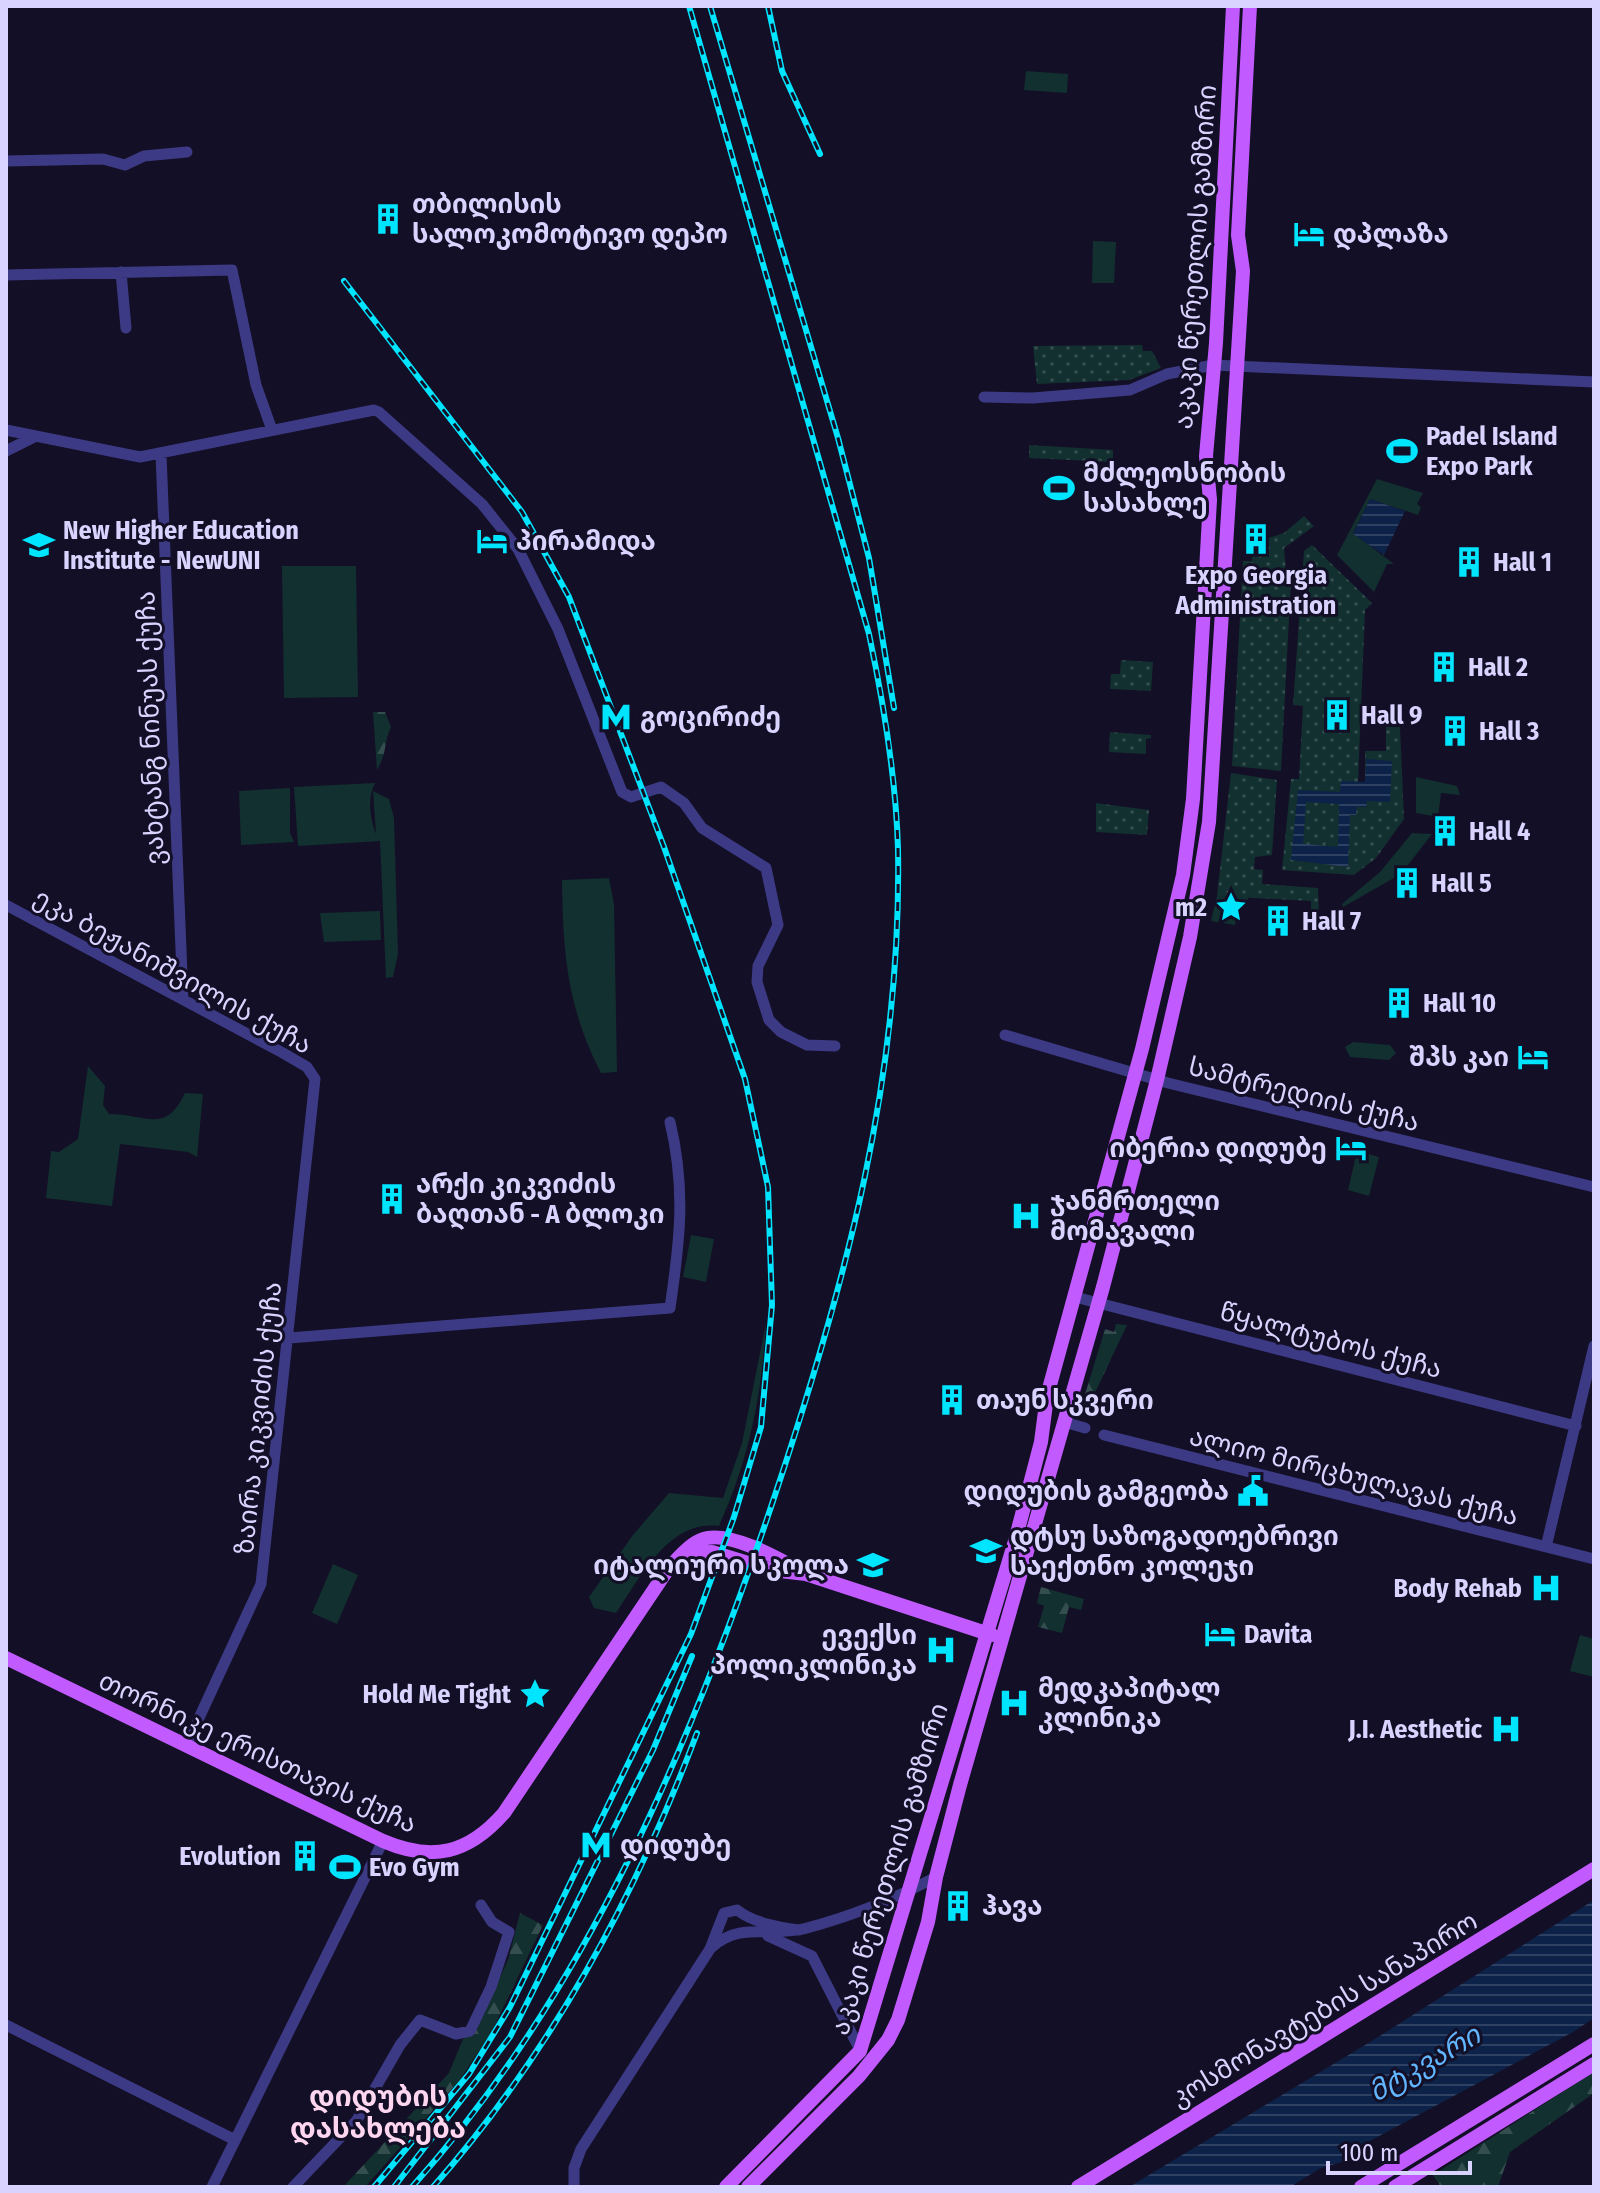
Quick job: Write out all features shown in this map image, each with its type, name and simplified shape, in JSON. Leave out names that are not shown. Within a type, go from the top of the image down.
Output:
[{"type":"main road","name":"აკაკი წერეთლის გამზირი","points":[[726,2187],[860,2051],[912,1889],[1018,1527],[1041,1442],[1047,1396],[1174,921],[1192,811],[1210,500],[1206,456],[1233,6]]},
{"type":"main road","name":"აკაკი წერეთლის გამზირი","points":[[748,2187],[859,2076],[888,2040],[898,2020],[923,1940],[936,1877],[1098,1302],[1157,1080],[1190,937],[1209,822],[1243,271],[1238,235],[1250,6]]},
{"type":"main road","name":"თორნიკე ერისთავის ქუჩა","points":[[6,1658],[383,1841],[414,1852],[439,1853],[476,1838],[496,1821],[668,1569],[699,1541],[721,1537],[774,1556],[806,1574],[1004,1639]]},
{"type":"main road","name":"კოსმონავტების სანაპირო","points":[[1078,2187],[1594,1869]]},
{"type":"main road","points":[[1361,2187],[1594,2044]]},
{"type":"main road","points":[[1395,2187],[1594,2064]]},
{"type":"street","points":[[6,161],[103,159],[125,165],[144,156],[187,152]]},
{"type":"street","points":[[6,275],[232,270],[256,385],[272,430]]},
{"type":"street","points":[[121,272],[126,328]]},
{"type":"street","points":[[984,397],[1033,398],[1130,390],[1167,374],[1213,365],[1594,382]]},
{"type":"street","points":[[6,430],[140,457],[374,410],[482,504],[518,549],[558,629],[615,782],[631,797],[661,787],[684,803],[702,828],[766,868],[778,925],[758,966],[757,982],[769,1020],[781,1032],[807,1045],[835,1046]]},
{"type":"street","points":[[6,451],[37,436]]},
{"type":"street","name":"ვახტანგ ნინუას ქუჩა","points":[[161,455],[183,999]]},
{"type":"street","name":"ეკა ბეჟანიშვილის ქუჩა","points":[[6,905],[307,1067],[315,1079]]},
{"type":"street","name":"სამტრედიის ქუჩა","points":[[1005,1035],[1157,1080],[1594,1187]]},
{"type":"street","name":"ზაირა კიკვიძის ქუჩა","points":[[186,1746],[261,1584],[315,1079]]},
{"type":"street","points":[[289,1338],[670,1308],[682,1222],[680,1165],[670,1122]]},
{"type":"street","name":"წყალტუბოს ქუჩა","points":[[1075,1297],[1576,1426]]},
{"type":"street","points":[[1546,1547],[1594,1346]]},
{"type":"street","points":[[1064,1422],[1085,1428]]},
{"type":"street","name":"ალიო მირცხულავას ქუჩა","points":[[1104,1435],[1594,1559]]},
{"type":"street","points":[[212,2187],[383,1841]]},
{"type":"street","points":[[722,1924],[735,1932],[799,1930],[912,1889],[936,1877]]},
{"type":"street","points":[[293,2187],[357,2120],[400,2045],[420,2020],[456,2034],[470,2031],[491,1987],[509,1932],[492,1922],[481,1905]]},
{"type":"street","points":[[574,2187],[575,2162],[581,2149],[710,1949],[728,1910],[737,1910],[744,1916],[799,1930]]},
{"type":"street","points":[[710,1949],[744,1925],[744,1916]]},
{"type":"street","points":[[760,1933],[812,1956],[852,2029],[860,2051]]},
{"type":"street","points":[[6,2025],[235,2140]]},
{"type":"green space","points":[[1026,71],[1068,74],[1067,93],[1024,90]]},
{"type":"green space","points":[[1093,241],[1116,242],[1114,283],[1092,283]]},
{"type":"green space","points":[[1142,345],[1143,351],[1152,351],[1161,368],[1129,380],[1037,384],[1033,346]]},
{"type":"green space","points":[[1029,445],[1113,450],[1113,462],[1029,458]]},
{"type":"green space","points":[[1377,479],[1423,493],[1417,504],[1421,507],[1418,515],[1370,499],[1353,533],[1394,564],[1387,564],[1374,592],[1337,555]]},
{"type":"green space","points":[[1304,516],[1314,526],[1284,548],[1286,573],[1291,580],[1281,771],[1232,766],[1243,561],[1252,561],[1253,543],[1284,533]]},
{"type":"green space","points":[[1312,545],[1372,603],[1365,610],[1358,782],[1365,782],[1365,751],[1386,751],[1386,727],[1400,727],[1404,819],[1376,858],[1354,875],[1282,870],[1291,779],[1299,779],[1303,706],[1293,705],[1304,551]]},
{"type":"green space","points":[[282,566],[356,566],[358,697],[284,698]]},
{"type":"green space","points":[[1121,660],[1153,662],[1151,691],[1110,689],[1111,674],[1120,674]]},
{"type":"green space","points":[[373,712],[385,712],[391,727],[377,770]]},
{"type":"green space","points":[[1110,732],[1151,735],[1146,739],[1146,754],[1109,752]]},
{"type":"green space","points":[[1231,773],[1277,780],[1272,855],[1255,857],[1254,869],[1263,870],[1262,884],[1318,888],[1319,914],[1311,914],[1311,901],[1217,896]]},
{"type":"green space","points":[[1416,777],[1457,786],[1460,795],[1441,793],[1438,817],[1416,813]]},
{"type":"green space","points":[[375,783],[371,795],[370,808],[376,834],[373,791],[389,799],[394,818],[398,954],[393,977],[386,978],[380,841],[298,846],[294,787]]},
{"type":"green space","points":[[290,788],[290,833],[294,842],[241,845],[239,791]]},
{"type":"green space","points":[[1096,803],[1149,810],[1147,835],[1096,832]]},
{"type":"green space","points":[[1412,833],[1432,834],[1401,874],[1343,907],[1342,904],[1380,872]]},
{"type":"green space","points":[[609,878],[614,904],[617,1072],[601,1073],[581,1025],[569,979],[562,880]]},
{"type":"green space","points":[[1217,896],[1248,897],[1247,906],[1240,906],[1235,925],[1211,921]]},
{"type":"green space","points":[[380,911],[381,940],[324,942],[320,913]]},
{"type":"green space","points":[[1353,1042],[1390,1045],[1396,1053],[1389,1060],[1350,1057],[1345,1047]]},
{"type":"green space","points":[[88,1066],[105,1086],[103,1105],[109,1114],[162,1118],[178,1106],[185,1093],[203,1094],[197,1157],[188,1152],[120,1144],[112,1206],[46,1198],[51,1151],[59,1152],[78,1139]]},
{"type":"green space","points":[[1357,1151],[1379,1157],[1369,1196],[1348,1190]]},
{"type":"green space","points":[[691,1235],[714,1239],[706,1282],[683,1277]]},
{"type":"green space","points":[[766,1323],[752,1427],[738,1477],[719,1526],[685,1532],[671,1541],[646,1568],[616,1613],[594,1608],[589,1597],[633,1535],[669,1493],[723,1498],[742,1443]]},
{"type":"green space","points":[[1116,1324],[1127,1325],[1084,1416],[1079,1414],[1105,1329],[1114,1332]]},
{"type":"green space","points":[[333,1564],[358,1575],[337,1624],[312,1613]]},
{"type":"green space","points":[[1041,1587],[1084,1599],[1081,1610],[1069,1607],[1062,1633],[1038,1627],[1044,1606],[1037,1603]]},
{"type":"green space","points":[[1580,1635],[1594,1639],[1594,1677],[1570,1671]]},
{"type":"green space","points":[[520,1913],[543,1925],[492,2031],[459,2081],[365,2187],[343,2187],[449,2073],[463,2039],[476,2028],[508,1960]]},
{"type":"green space","points":[[1594,2072],[1594,2093],[1510,2152],[1498,2187],[1441,2187],[1433,2175]]},
{"type":"water","points":[[1370,499],[1405,511],[1384,555],[1353,534]]},
{"type":"water","points":[[1366,759],[1392,761],[1390,802],[1367,801],[1366,807],[1357,807],[1356,815],[1350,815],[1348,867],[1291,860],[1298,790],[1340,792],[1341,781],[1365,782]],"holes":[[[1306,802],[1339,804],[1338,847],[1303,844]]]},
{"type":"water","name":"მტკვარი","points":[[1594,1900],[1594,2018],[1573,2032],[1368,2142],[1349,2160],[1321,2168],[1290,2187],[1129,2187],[1375,2039]]},
{"type":"railway","points":[[412,2187],[474,2111],[531,2031],[582,1947],[670,1771],[743,1587],[801,1416],[846,1257],[880,1097],[897,933],[898,849],[895,795],[874,661],[869,634],[689,6]]},
{"type":"railway","points":[[710,6],[838,438],[869,558],[894,708]]},
{"type":"railway","points":[[768,6],[782,71],[820,154]]},
{"type":"railway","points":[[344,281],[522,512],[569,597],[664,847],[745,1079],[768,1187],[772,1305],[761,1427],[734,1517],[691,1634],[510,2007],[469,2074],[374,2187]]},
{"type":"railway","points":[[394,2187],[510,2037],[653,1750],[692,1656]]},
{"type":"railway","points":[[433,2187],[515,2083],[586,1972],[646,1855],[697,1733]]},
{"type":"place","name":"თბილისის სალოკომოტივო დეპო","points":[[388,219]]},
{"type":"place","name":"დპლაზა","points":[[1309,234]]},
{"type":"place","name":"Padel Island Expo Park","points":[[1402,451]]},
{"type":"place","name":"მძლეოსნობის სასახლე","points":[[1059,488]]},
{"type":"place","name":"Expo Georgia Administration","points":[[1256,539]]},
{"type":"place","name":"პირამიდა","points":[[492,541]]},
{"type":"place","name":"New Higher Education Institute - NewUNI","points":[[39,545]]},
{"type":"place","name":"Hall 1","points":[[1469,562]]},
{"type":"place","name":"Hall 2","points":[[1444,667]]},
{"type":"place","name":"Hall 9","points":[[1337,715]]},
{"type":"place","name":"გოცირიძე","points":[[616,717]]},
{"type":"place","name":"Hall 3","points":[[1455,731]]},
{"type":"place","name":"Hall 4","points":[[1445,831]]},
{"type":"place","name":"Hall 5","points":[[1407,883]]},
{"type":"place","name":"m2","points":[[1231,907]]},
{"type":"place","name":"Hall 7","points":[[1278,921]]},
{"type":"place","name":"Hall 10","points":[[1399,1003]]},
{"type":"place","name":"შპს კაი","points":[[1533,1057]]},
{"type":"place","name":"იბერია დიდუბე","points":[[1351,1148]]},
{"type":"place","name":"არქი კიკვიძის ბაღთან - A ბლოკი","points":[[392,1199]]},
{"type":"place","name":"ჯანმრთელი მომავალი","points":[[1026,1216]]},
{"type":"place","name":"თაუნ სკვერი","points":[[952,1400]]},
{"type":"place","name":"დიდუბის გამგეობა","points":[[1253,1491]]},
{"type":"place","name":"დტსუ საზოგადოებრივი საექთნო კოლეჯი","points":[[986,1551]]},
{"type":"place","name":"იტალიური სკოლა","points":[[873,1565]]},
{"type":"place","name":"Body Rehab","points":[[1546,1588]]},
{"type":"place","name":"Davita","points":[[1220,1634]]},
{"type":"place","name":"ევექსი პოლიკლინიკა","points":[[941,1650]]},
{"type":"place","name":"Hold Me Tight","points":[[535,1694]]},
{"type":"place","name":"მედკაპიტალ კლინიკა","points":[[1014,1703]]},
{"type":"place","name":"J.I. Aesthetic","points":[[1506,1729]]},
{"type":"place","name":"დიდუბე","points":[[596,1845]]},
{"type":"place","name":"Evolution","points":[[305,1856]]},
{"type":"place","name":"Evo Gym","points":[[345,1867]]},
{"type":"place","name":"ჰავა","points":[[958,1906]]},
{"type":"district","name":"დიდუბის დასახლება","points":[[378,2112]]}]
